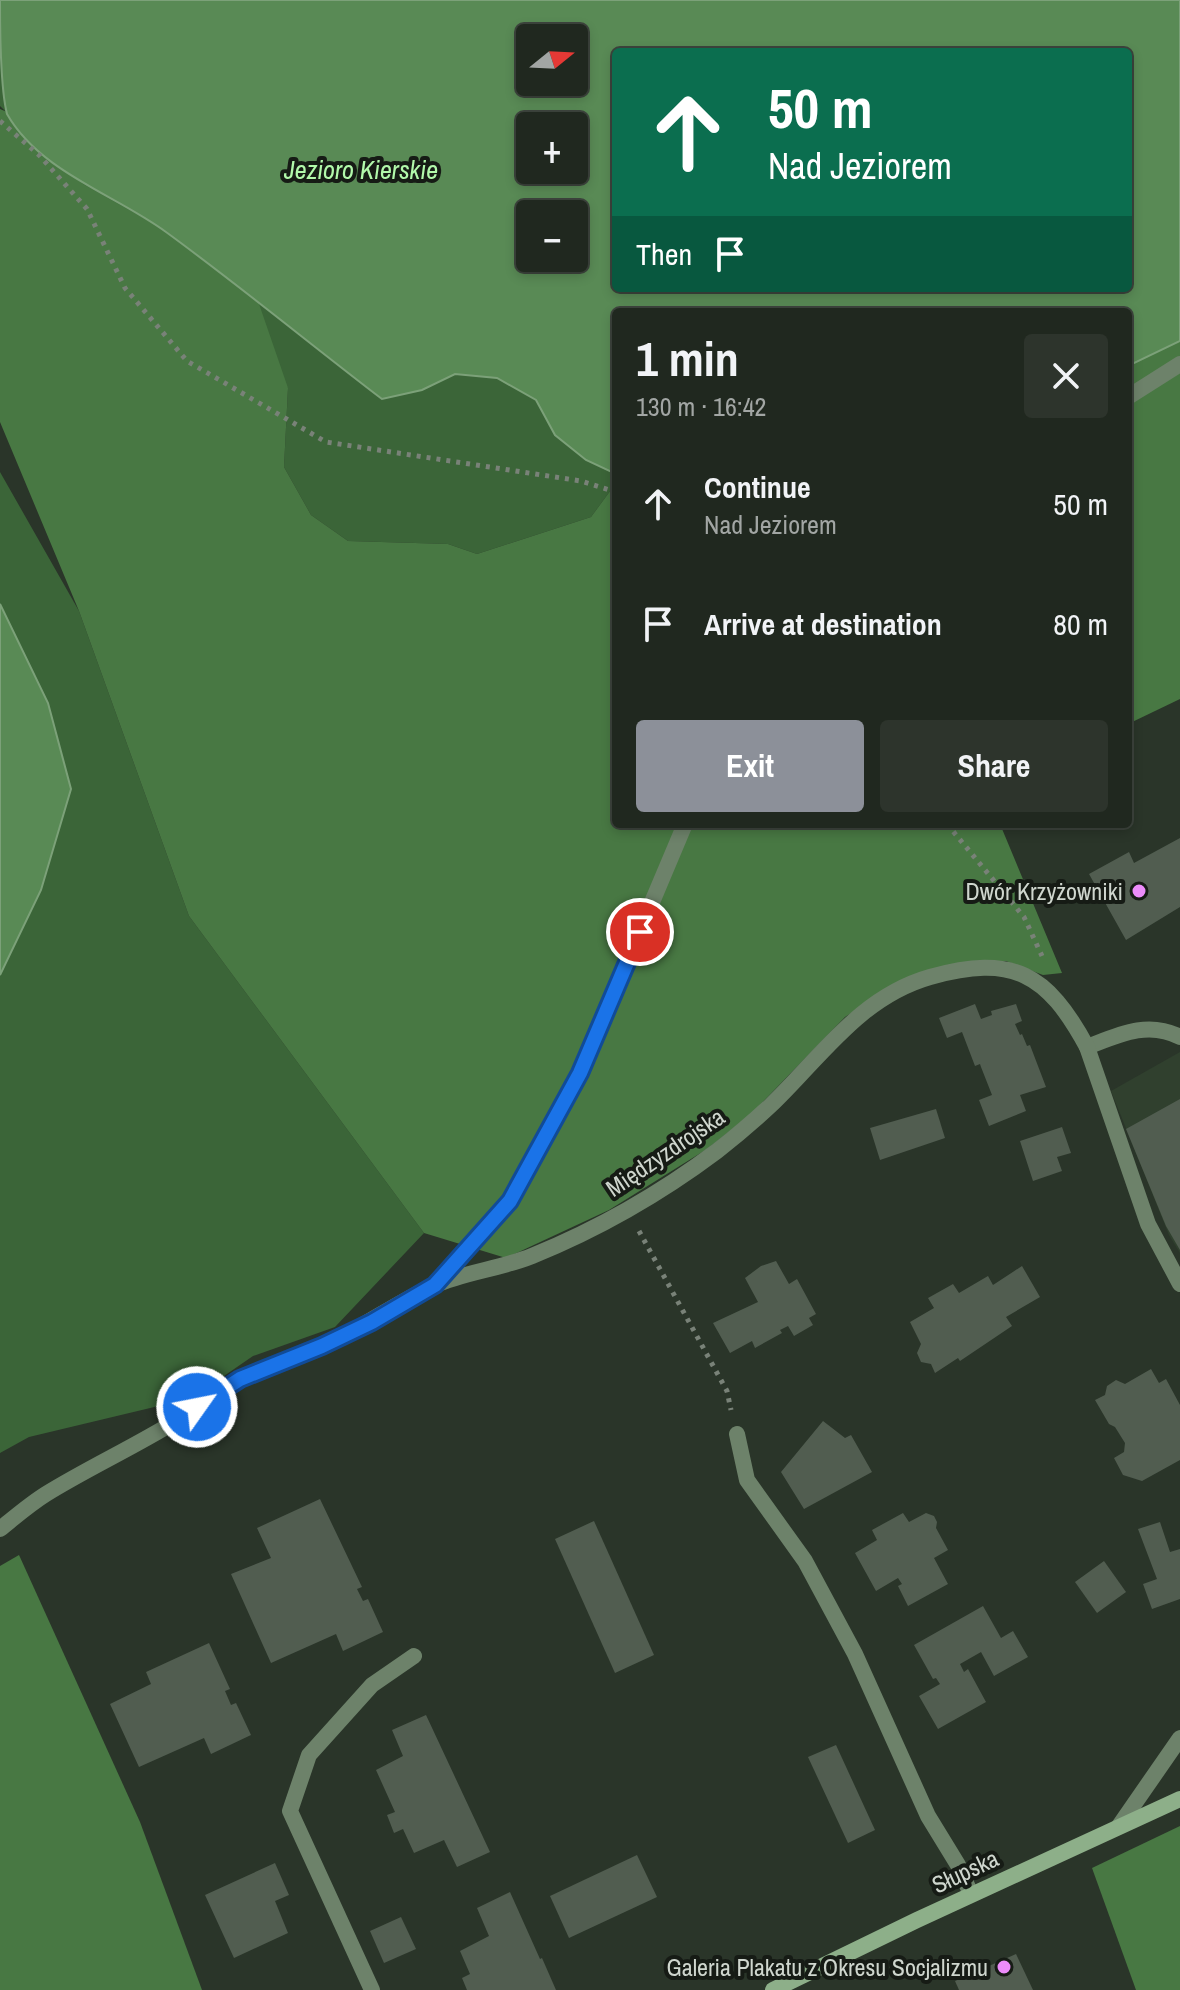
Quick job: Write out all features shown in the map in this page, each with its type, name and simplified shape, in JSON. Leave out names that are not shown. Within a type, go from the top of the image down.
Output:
[{"type":"street","points":[[1132,394],[1180,364]]},
{"type":"street","points":[[435,1285],[510,1201],[573,1086],[607,1014],[683,828]]},
{"type":"street","name":"Międzyzdrojska","points":[[0,1529],[45,1495],[176,1421],[240,1379],[335,1340],[435,1285],[531,1257],[628,1209],[716,1151],[772,1104],[842,1030],[871,1005],[902,986],[933,976],[1008,968],[1035,979],[1051,992],[1087,1047],[1148,1224],[1180,1284]]},
{"type":"street","points":[[1087,1047],[1135,1029],[1167,1030],[1180,1037]]},
{"type":"street","points":[[737,1434],[747,1480],[813,1574],[855,1654],[928,1816],[958,1865],[971,1894]]},
{"type":"street","points":[[372,1990],[290,1811],[309,1755],[372,1685],[414,1656]]},
{"type":"street","points":[[1119,1826],[1180,1738]]},
{"type":"street","name":"Słupska","points":[[773,1990],[971,1894],[1180,1799]]},
{"type":"path","points":[[0,121],[39,155],[87,209],[125,288],[187,361],[326,442],[581,481],[612,491]]},
{"type":"path","points":[[950,828],[1024,917],[1048,968]]},
{"type":"path","points":[[635,1223],[727,1391],[737,1434]]},
{"type":"shaded area","points":[[0,0],[516,208],[516,272],[588,272],[588,268],[612,285],[612,292],[616,292],[616,308],[612,308],[612,488],[591,517],[477,554],[448,544],[348,541],[311,515],[284,467],[288,388],[0,106]]},
{"type":"shaded area","points":[[0,109],[7,112],[23,137],[83,184],[163,229],[258,301],[288,388],[284,467],[311,515],[348,541],[448,544],[477,554],[591,517],[612,488],[612,828],[1002,828],[1062,973],[1043,975],[1006,961],[900,981],[845,1017],[751,1114],[707,1149],[609,1210],[506,1258],[424,1233],[189,916],[79,611],[0,422]]},
{"type":"shaded area","points":[[1180,341],[1180,699],[1132,722],[1132,364]]},
{"type":"shaded area","points":[[0,472],[79,611],[189,916],[424,1233],[335,1327],[253,1356],[192,1398],[29,1437],[0,1453],[0,975],[41,890],[48,703],[0,604]]},
{"type":"shaded area","points":[[1180,1052],[1180,1253],[1169,1235],[1111,1091]]},
{"type":"shaded area","points":[[19,1555],[140,1822],[202,1990],[0,1990],[0,1566]]},
{"type":"shaded area","points":[[1180,1826],[1180,1990],[1136,1990],[1092,1868]]},
{"type":"water","name":"Jezioro Kierskie","points":[[0,0],[1180,0],[1180,341],[1132,364],[1132,308],[612,308],[612,472],[586,460],[555,435],[536,400],[497,378],[455,374],[422,390],[382,399],[166,232],[80,181],[39,152],[7,114]]},
{"type":"water","points":[[0,604],[48,703],[71,789],[41,890],[0,975]]},
{"type":"building","name":"Dwór Krzyżowniki","points":[[1180,838],[1180,907],[1126,940],[1089,874],[1129,852],[1134,863]]},
{"type":"building","points":[[975,1004],[981,1019],[992,1015],[991,1011],[1016,1004],[1022,1021],[1015,1024],[1027,1046],[1030,1045],[1046,1087],[1020,1095],[1026,1111],[989,1126],[979,1100],[992,1095],[980,1064],[975,1066],[962,1032],[947,1038],[939,1018]]},
{"type":"building","points":[[1180,1099],[1180,1250],[1166,1226],[1126,1129]]},
{"type":"building","points":[[936,1109],[945,1138],[880,1160],[870,1128]]},
{"type":"building","points":[[1062,1127],[1071,1153],[1057,1157],[1062,1171],[1033,1181],[1020,1141]]},
{"type":"building","points":[[776,1261],[789,1284],[797,1279],[816,1314],[809,1318],[813,1325],[794,1336],[788,1326],[780,1330],[782,1333],[755,1348],[752,1341],[730,1353],[713,1323],[758,1302],[745,1278],[761,1266]]},
{"type":"building","points":[[1022,1266],[1040,1297],[1006,1317],[1012,1326],[960,1361],[958,1358],[935,1373],[931,1364],[921,1362],[917,1353],[921,1344],[910,1322],[934,1308],[928,1298],[953,1284],[959,1293],[988,1276],[993,1285]]},
{"type":"building","points":[[1151,1369],[1159,1383],[1166,1379],[1180,1405],[1180,1460],[1142,1481],[1123,1475],[1114,1458],[1124,1452],[1125,1443],[1095,1400],[1105,1395],[1107,1386],[1116,1380],[1125,1384]]},
{"type":"building","points":[[823,1421],[845,1438],[851,1435],[872,1472],[804,1509],[781,1472]]},
{"type":"building","points":[[320,1499],[362,1587],[357,1589],[363,1601],[368,1599],[383,1632],[343,1651],[336,1634],[271,1663],[231,1574],[271,1558],[257,1528]]},
{"type":"building","points":[[903,1513],[909,1522],[926,1513],[934,1516],[936,1528],[948,1550],[934,1558],[948,1584],[908,1606],[898,1586],[902,1584],[898,1578],[876,1591],[855,1553],[877,1540],[872,1530]]},
{"type":"building","points":[[594,1521],[654,1655],[615,1673],[555,1539]]},
{"type":"building","points":[[1160,1522],[1170,1552],[1180,1549],[1180,1599],[1152,1609],[1143,1584],[1157,1579],[1138,1529]]},
{"type":"building","points":[[1104,1561],[1126,1592],[1097,1613],[1075,1582]]},
{"type":"building","points":[[983,1606],[1001,1638],[1013,1631],[1028,1657],[994,1676],[981,1652],[960,1664],[964,1672],[968,1669],[986,1702],[938,1729],[919,1696],[940,1684],[936,1678],[933,1679],[914,1645]]},
{"type":"building","points":[[209,1643],[230,1689],[225,1691],[231,1705],[236,1703],[251,1735],[211,1754],[204,1738],[139,1767],[110,1704],[151,1684],[146,1672]]},
{"type":"building","points":[[426,1715],[490,1852],[457,1867],[444,1840],[414,1853],[403,1829],[394,1833],[387,1815],[395,1812],[376,1770],[403,1756],[392,1730]]},
{"type":"building","points":[[836,1745],[875,1830],[848,1843],[808,1757]]},
{"type":"building","points":[[637,1855],[657,1897],[569,1938],[550,1896]]},
{"type":"building","points":[[275,1863],[289,1895],[275,1901],[288,1933],[234,1958],[205,1895]]},
{"type":"building","points":[[510,1892],[556,1990],[467,1990],[462,1978],[470,1974],[460,1951],[489,1936],[477,1908]]},
{"type":"building","points":[[401,1917],[416,1949],[384,1963],[370,1931]]},
{"type":"building","name":"Galeria Plakatu z Okresu Socjalizmu","points":[[1016,1954],[1033,1990],[959,1990],[955,1981]]},
{"type":"place","name":"Dwór Krzyżowniki","points":[[1139,891]]},
{"type":"place","name":"Galeria Plakatu z Okresu Socjalizmu","points":[[1004,1967]]},
{"type":"route","points":[[197,1407],[240,1379],[372,1322],[435,1285],[510,1201],[580,1073],[640,932]]}]
